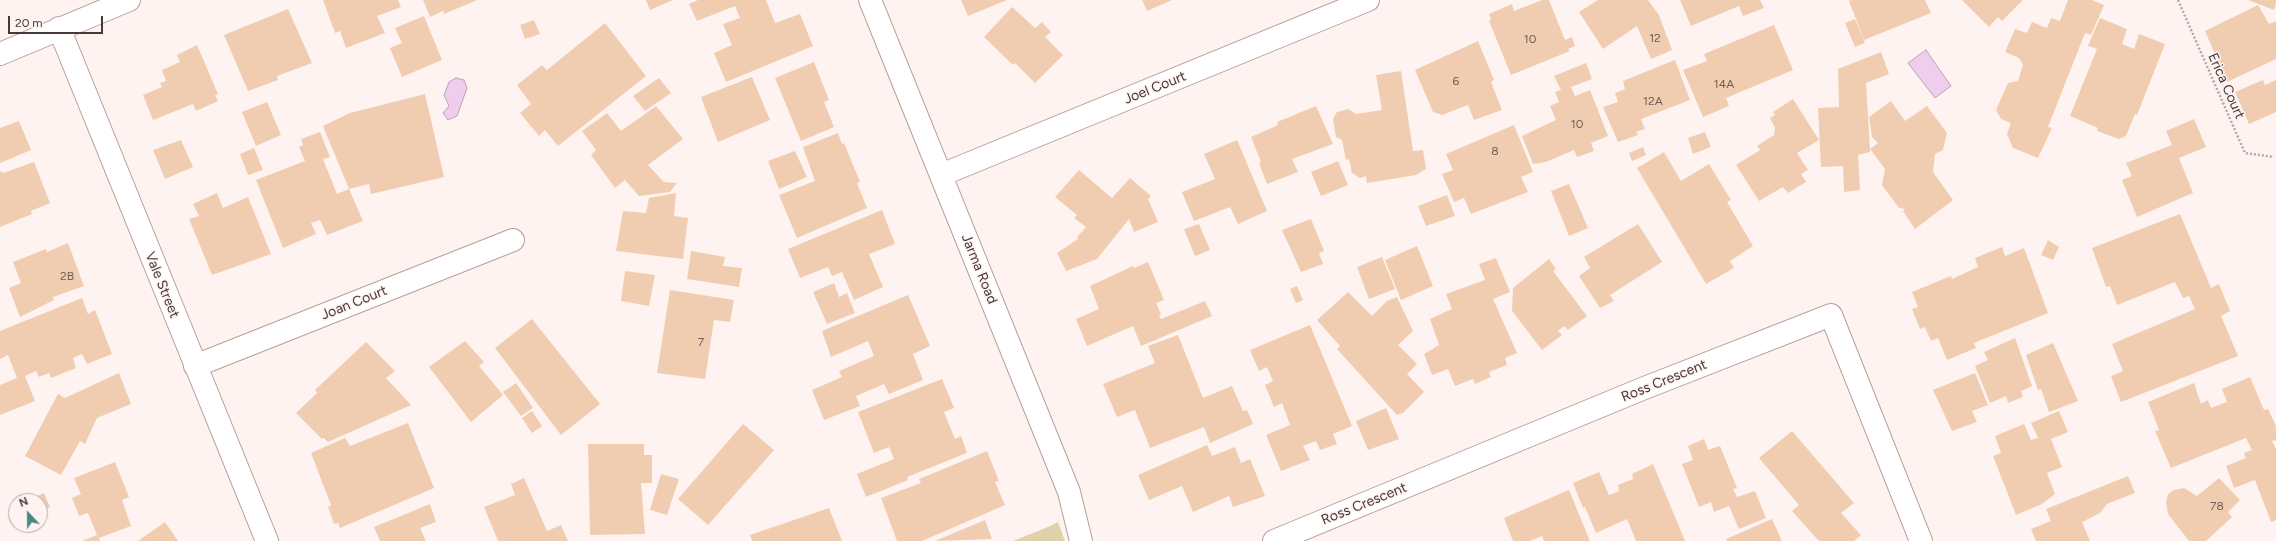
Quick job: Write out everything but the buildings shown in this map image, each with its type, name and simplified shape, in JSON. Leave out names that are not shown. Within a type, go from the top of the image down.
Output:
[{"type":"street","points":[[0,54],[59,28],[129,0]]},
{"type":"street","name":"Jarma Road","points":[[870,0],[1070,492],[1081,541]]},
{"type":"street","name":"Joel Court","points":[[941,175],[1368,0]]},
{"type":"street","name":"Vale Street","points":[[59,28],[267,541]]},
{"type":"street","name":"Joan Court","points":[[195,366],[513,240]]},
{"type":"street","name":"Ross Crescent","points":[[1274,541],[1635,392],[1831,315],[1921,541]]},
{"type":"path","name":"Erica Court","points":[[2178,0],[2245,153],[2274,157]]},
{"type":"shaded area","points":[[1926,50],[1951,86],[1935,98],[1908,63]]},
{"type":"shaded area","points":[[456,78],[464,80],[467,88],[457,116],[448,120],[443,113],[449,106],[444,95],[449,82]]},
{"type":"shaded area","points":[[1058,522],[1065,541],[1013,541],[1048,527]]}]
